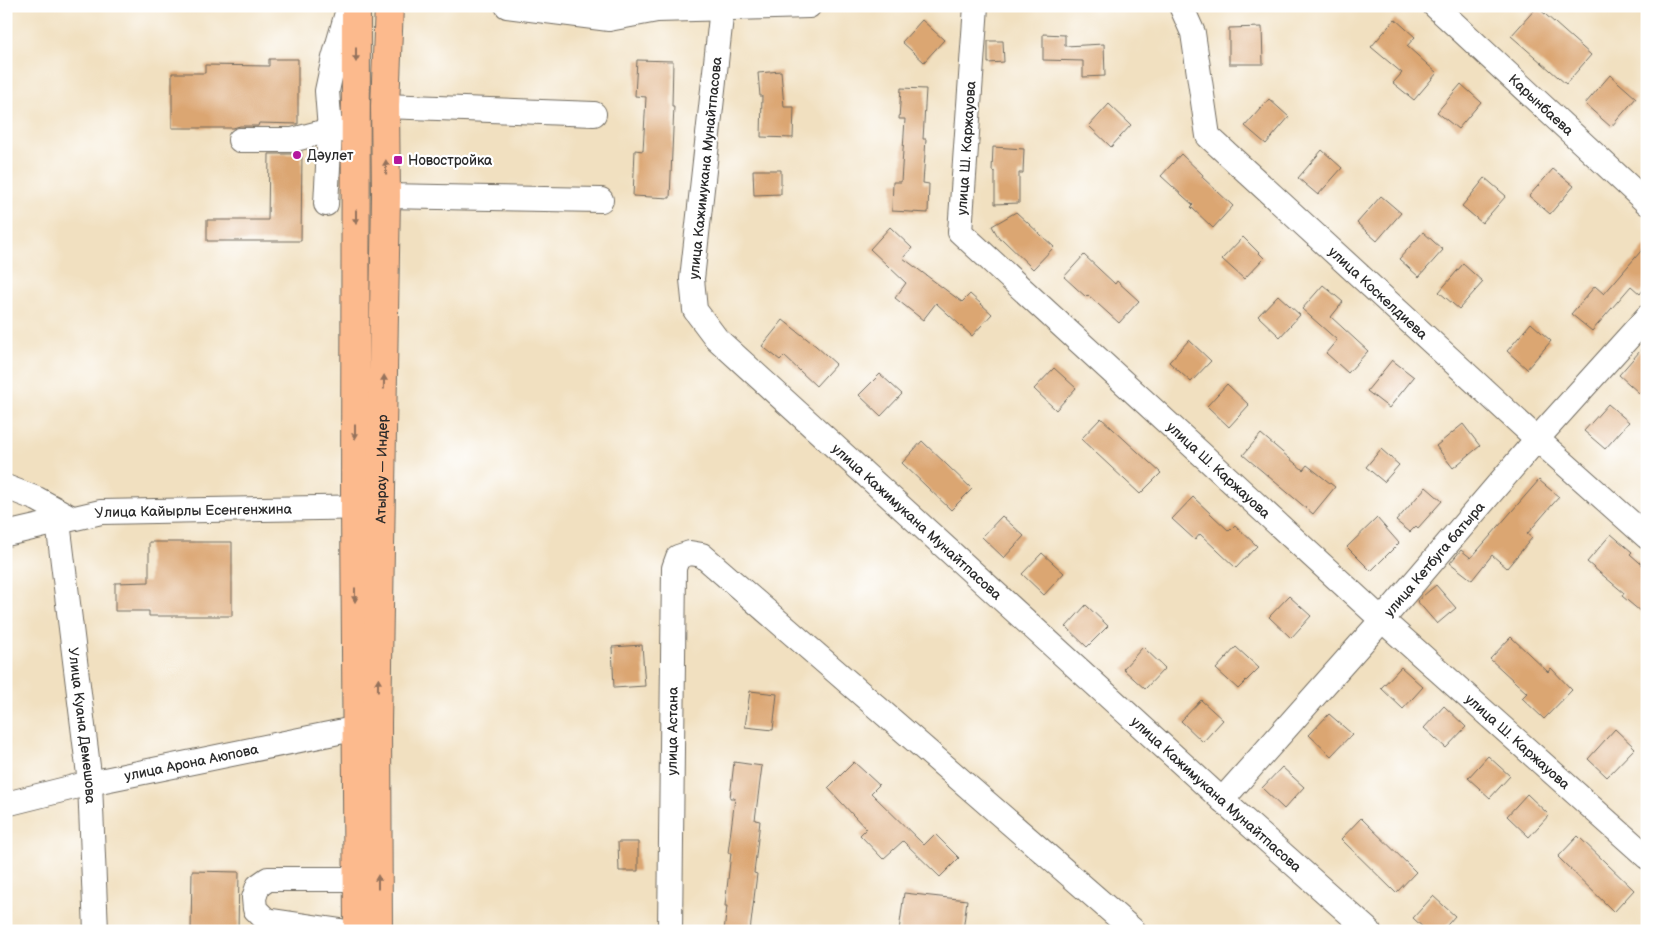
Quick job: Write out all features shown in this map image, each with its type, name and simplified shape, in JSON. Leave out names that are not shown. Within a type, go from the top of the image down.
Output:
[{"type":"main road","name":"Атырау — Индер","points":[[356,6],[343,129],[355,508],[378,931]]},
{"type":"main road","name":"Атырау — Индер","points":[[358,931],[357,879],[382,507],[386,196],[385,106],[389,6]]},
{"type":"street","points":[[326,204],[343,129],[327,91],[349,6]]},
{"type":"street","points":[[507,6],[609,19],[657,10],[808,6]]},
{"type":"street","name":"улица Ш. Каржауова","points":[[976,6],[960,232],[1382,620],[1647,857]]},
{"type":"street","name":"улица Коскелдиева","points":[[1181,6],[1193,33],[1208,136],[1647,538]]},
{"type":"street","name":"Карынбаева","points":[[1435,6],[1647,203]]},
{"type":"street","name":"улица Кажимукана Мунайтпасова","points":[[722,8],[692,279],[696,310],[716,338],[1222,800],[1369,931]]},
{"type":"street","points":[[385,106],[594,114]]},
{"type":"street","points":[[240,140],[292,140],[343,129]]},
{"type":"street","points":[[386,196],[601,200]]},
{"type":"street","name":"улица Кетбуга батыра","points":[[1222,800],[1382,620],[1537,439],[1647,317]]},
{"type":"street","points":[[6,487],[37,499],[65,520]]},
{"type":"street","name":"Улица Кайырлы Есенгенжина","points":[[6,534],[101,512],[382,507]]},
{"type":"street","name":"Улица Куана Демешова","points":[[65,520],[90,783],[96,931]]},
{"type":"street","name":"улица Астана","points":[[670,931],[674,568],[678,557],[690,552],[702,555],[1134,931]]},
{"type":"street","name":"улица Арона Аюпова","points":[[6,804],[90,783],[367,727]]},
{"type":"street","points":[[341,931],[266,920],[255,909],[254,898],[258,886],[268,879],[357,879]]},
{"type":"building","points":[[1537,7],[1591,55],[1566,84],[1511,36]]},
{"type":"building","points":[[1395,19],[1415,37],[1407,46],[1437,73],[1414,100],[1393,83],[1402,73],[1371,47]]},
{"type":"building","points":[[922,20],[944,40],[924,62],[902,42]]},
{"type":"building","points":[[1262,27],[1263,64],[1229,64],[1229,28]]},
{"type":"building","points":[[1043,34],[1065,35],[1065,46],[1104,44],[1105,76],[1083,77],[1083,61],[1043,60]]},
{"type":"building","points":[[988,41],[1003,41],[1004,62],[988,63]]},
{"type":"building","points":[[269,59],[298,59],[298,124],[259,123],[258,126],[233,128],[172,128],[172,73],[205,73],[205,65],[269,66]]},
{"type":"building","points":[[637,60],[673,61],[672,106],[674,106],[670,198],[633,196],[635,150],[643,151],[646,97],[635,96]]},
{"type":"building","points":[[781,71],[784,107],[794,107],[793,138],[761,137],[762,96],[760,96],[758,73]]},
{"type":"building","points":[[1610,75],[1636,98],[1611,127],[1585,104]]},
{"type":"building","points":[[1461,84],[1481,102],[1458,129],[1437,112]]},
{"type":"building","points":[[901,88],[926,89],[923,139],[926,139],[923,183],[929,184],[928,213],[892,211],[893,182],[901,182],[905,119],[899,119]]},
{"type":"building","points":[[1269,99],[1289,117],[1266,144],[1245,126]]},
{"type":"building","points":[[1109,104],[1131,125],[1111,147],[1089,126]]},
{"type":"building","points":[[993,147],[1024,149],[1023,173],[1019,173],[1019,203],[995,204],[995,172],[992,171]]},
{"type":"building","points":[[1322,150],[1342,168],[1318,195],[1298,178]]},
{"type":"building","points":[[302,152],[301,241],[207,241],[207,220],[268,220],[269,154]]},
{"type":"building","points":[[1181,154],[1233,206],[1213,228],[1191,207],[1193,205],[1161,176]]},
{"type":"building","points":[[1553,169],[1574,186],[1550,214],[1529,196]]},
{"type":"building","points":[[753,170],[781,170],[781,194],[754,195]]},
{"type":"building","points":[[1485,178],[1506,196],[1482,223],[1462,206]]},
{"type":"building","points":[[1381,196],[1401,213],[1377,241],[1357,223]]},
{"type":"building","points":[[1016,212],[1054,247],[1033,269],[1002,239],[1000,240],[992,226]]},
{"type":"building","points":[[890,227],[912,248],[903,258],[962,302],[970,294],[992,314],[972,336],[936,303],[923,320],[895,298],[906,283],[870,249]]},
{"type":"building","points":[[1423,232],[1443,250],[1419,277],[1399,259]]},
{"type":"building","points":[[1243,237],[1264,258],[1244,279],[1222,259]]},
{"type":"building","points":[[1647,244],[1647,285],[1640,294],[1631,286],[1592,331],[1571,314],[1595,286],[1604,294]]},
{"type":"building","points":[[1084,255],[1115,284],[1117,281],[1139,301],[1119,323],[1088,295],[1086,297],[1064,277]]},
{"type":"building","points":[[1463,264],[1483,282],[1459,309],[1439,292]]},
{"type":"building","points":[[1323,285],[1343,302],[1331,317],[1368,351],[1348,373],[1326,353],[1337,340],[1302,309]]},
{"type":"building","points":[[1278,295],[1300,315],[1280,337],[1258,316]]},
{"type":"building","points":[[783,320],[836,364],[816,386],[784,356],[780,360],[762,346]]},
{"type":"building","points":[[1531,323],[1551,341],[1527,369],[1507,351]]},
{"type":"building","points":[[1189,340],[1211,361],[1191,382],[1169,362]]},
{"type":"building","points":[[1647,343],[1647,384],[1639,393],[1619,375]]},
{"type":"building","points":[[1392,360],[1414,377],[1389,408],[1367,391]]},
{"type":"building","points":[[1054,368],[1076,388],[1056,410],[1034,389]]},
{"type":"building","points":[[880,374],[902,394],[881,416],[859,395]]},
{"type":"building","points":[[1227,384],[1249,405],[1229,427],[1207,406]]},
{"type":"building","points":[[1608,404],[1629,422],[1605,449],[1584,431]]},
{"type":"building","points":[[1101,418],[1161,473],[1140,494],[1081,439]]},
{"type":"building","points":[[1463,424],[1480,446],[1453,468],[1436,446]]},
{"type":"building","points":[[1261,434],[1303,470],[1307,465],[1335,487],[1313,514],[1243,455]]},
{"type":"building","points":[[922,441],[972,489],[951,510],[902,463]]},
{"type":"building","points":[[1381,449],[1399,465],[1384,482],[1366,467]]},
{"type":"building","points":[[1539,480],[1559,497],[1527,534],[1532,538],[1507,568],[1492,555],[1472,580],[1450,563],[1461,550],[1471,558]]},
{"type":"building","points":[[1426,487],[1442,501],[1418,528],[1416,526],[1410,532],[1396,521]]},
{"type":"building","points":[[1193,497],[1229,531],[1235,525],[1257,546],[1236,568],[1200,534],[1195,540],[1172,519]]},
{"type":"building","points":[[1002,516],[1024,536],[1004,558],[982,537]]},
{"type":"building","points":[[1377,518],[1399,543],[1371,571],[1347,547]]},
{"type":"building","points":[[1611,534],[1632,552],[1630,554],[1647,569],[1647,617],[1622,596],[1624,593],[1587,562]]},
{"type":"building","points":[[149,542],[232,542],[232,616],[149,616],[149,611],[115,611],[115,583],[149,582]]},
{"type":"building","points":[[1042,553],[1064,573],[1044,595],[1022,574]]},
{"type":"building","points":[[1436,585],[1456,608],[1437,624],[1417,601]]},
{"type":"building","points":[[1289,596],[1311,616],[1291,638],[1269,617]]},
{"type":"building","points":[[1086,605],[1108,626],[1087,647],[1066,627]]},
{"type":"building","points":[[1511,637],[1548,672],[1551,668],[1572,690],[1544,719],[1522,698],[1527,693],[1490,659]]},
{"type":"building","points":[[642,645],[645,686],[614,688],[612,647]]},
{"type":"building","points":[[1143,647],[1165,668],[1145,689],[1123,669]]},
{"type":"building","points":[[1236,647],[1259,668],[1238,689],[1216,669]]},
{"type":"building","points":[[1401,667],[1423,687],[1403,709],[1381,688]]},
{"type":"building","points":[[750,691],[777,694],[773,730],[745,727]]},
{"type":"building","points":[[1201,700],[1223,720],[1203,742],[1181,721]]},
{"type":"building","points":[[1444,706],[1466,727],[1446,748],[1424,728]]},
{"type":"building","points":[[1329,714],[1352,734],[1331,756],[1309,735]]},
{"type":"building","points":[[1615,729],[1635,748],[1607,777],[1588,759]]},
{"type":"building","points":[[1488,756],[1510,776],[1490,798],[1468,778]]},
{"type":"building","points":[[734,762],[762,766],[755,820],[760,821],[754,873],[757,874],[750,931],[724,931],[731,853],[728,853],[735,798],[730,798]]},
{"type":"building","points":[[854,762],[879,785],[871,793],[924,845],[935,834],[959,858],[940,877],[903,841],[883,859],[860,835],[866,829],[828,788]]},
{"type":"building","points":[[1282,767],[1304,787],[1284,809],[1262,788]]},
{"type":"building","points":[[1527,794],[1549,815],[1529,837],[1507,816]]},
{"type":"building","points":[[1361,818],[1416,872],[1396,893],[1341,839]]},
{"type":"building","points":[[1578,836],[1634,890],[1614,912],[1558,857]]},
{"type":"building","points":[[618,842],[638,842],[638,871],[619,871]]},
{"type":"building","points":[[192,871],[239,872],[238,931],[191,931]]},
{"type":"building","points":[[904,893],[967,900],[963,931],[899,931]]},
{"type":"building","points":[[1433,896],[1455,916],[1442,931],[1427,931],[1413,918]]},
{"type":"place","name":"Дәулет","points":[[297,155]]},
{"type":"place","name":"Новостройка","points":[[398,160]]}]
